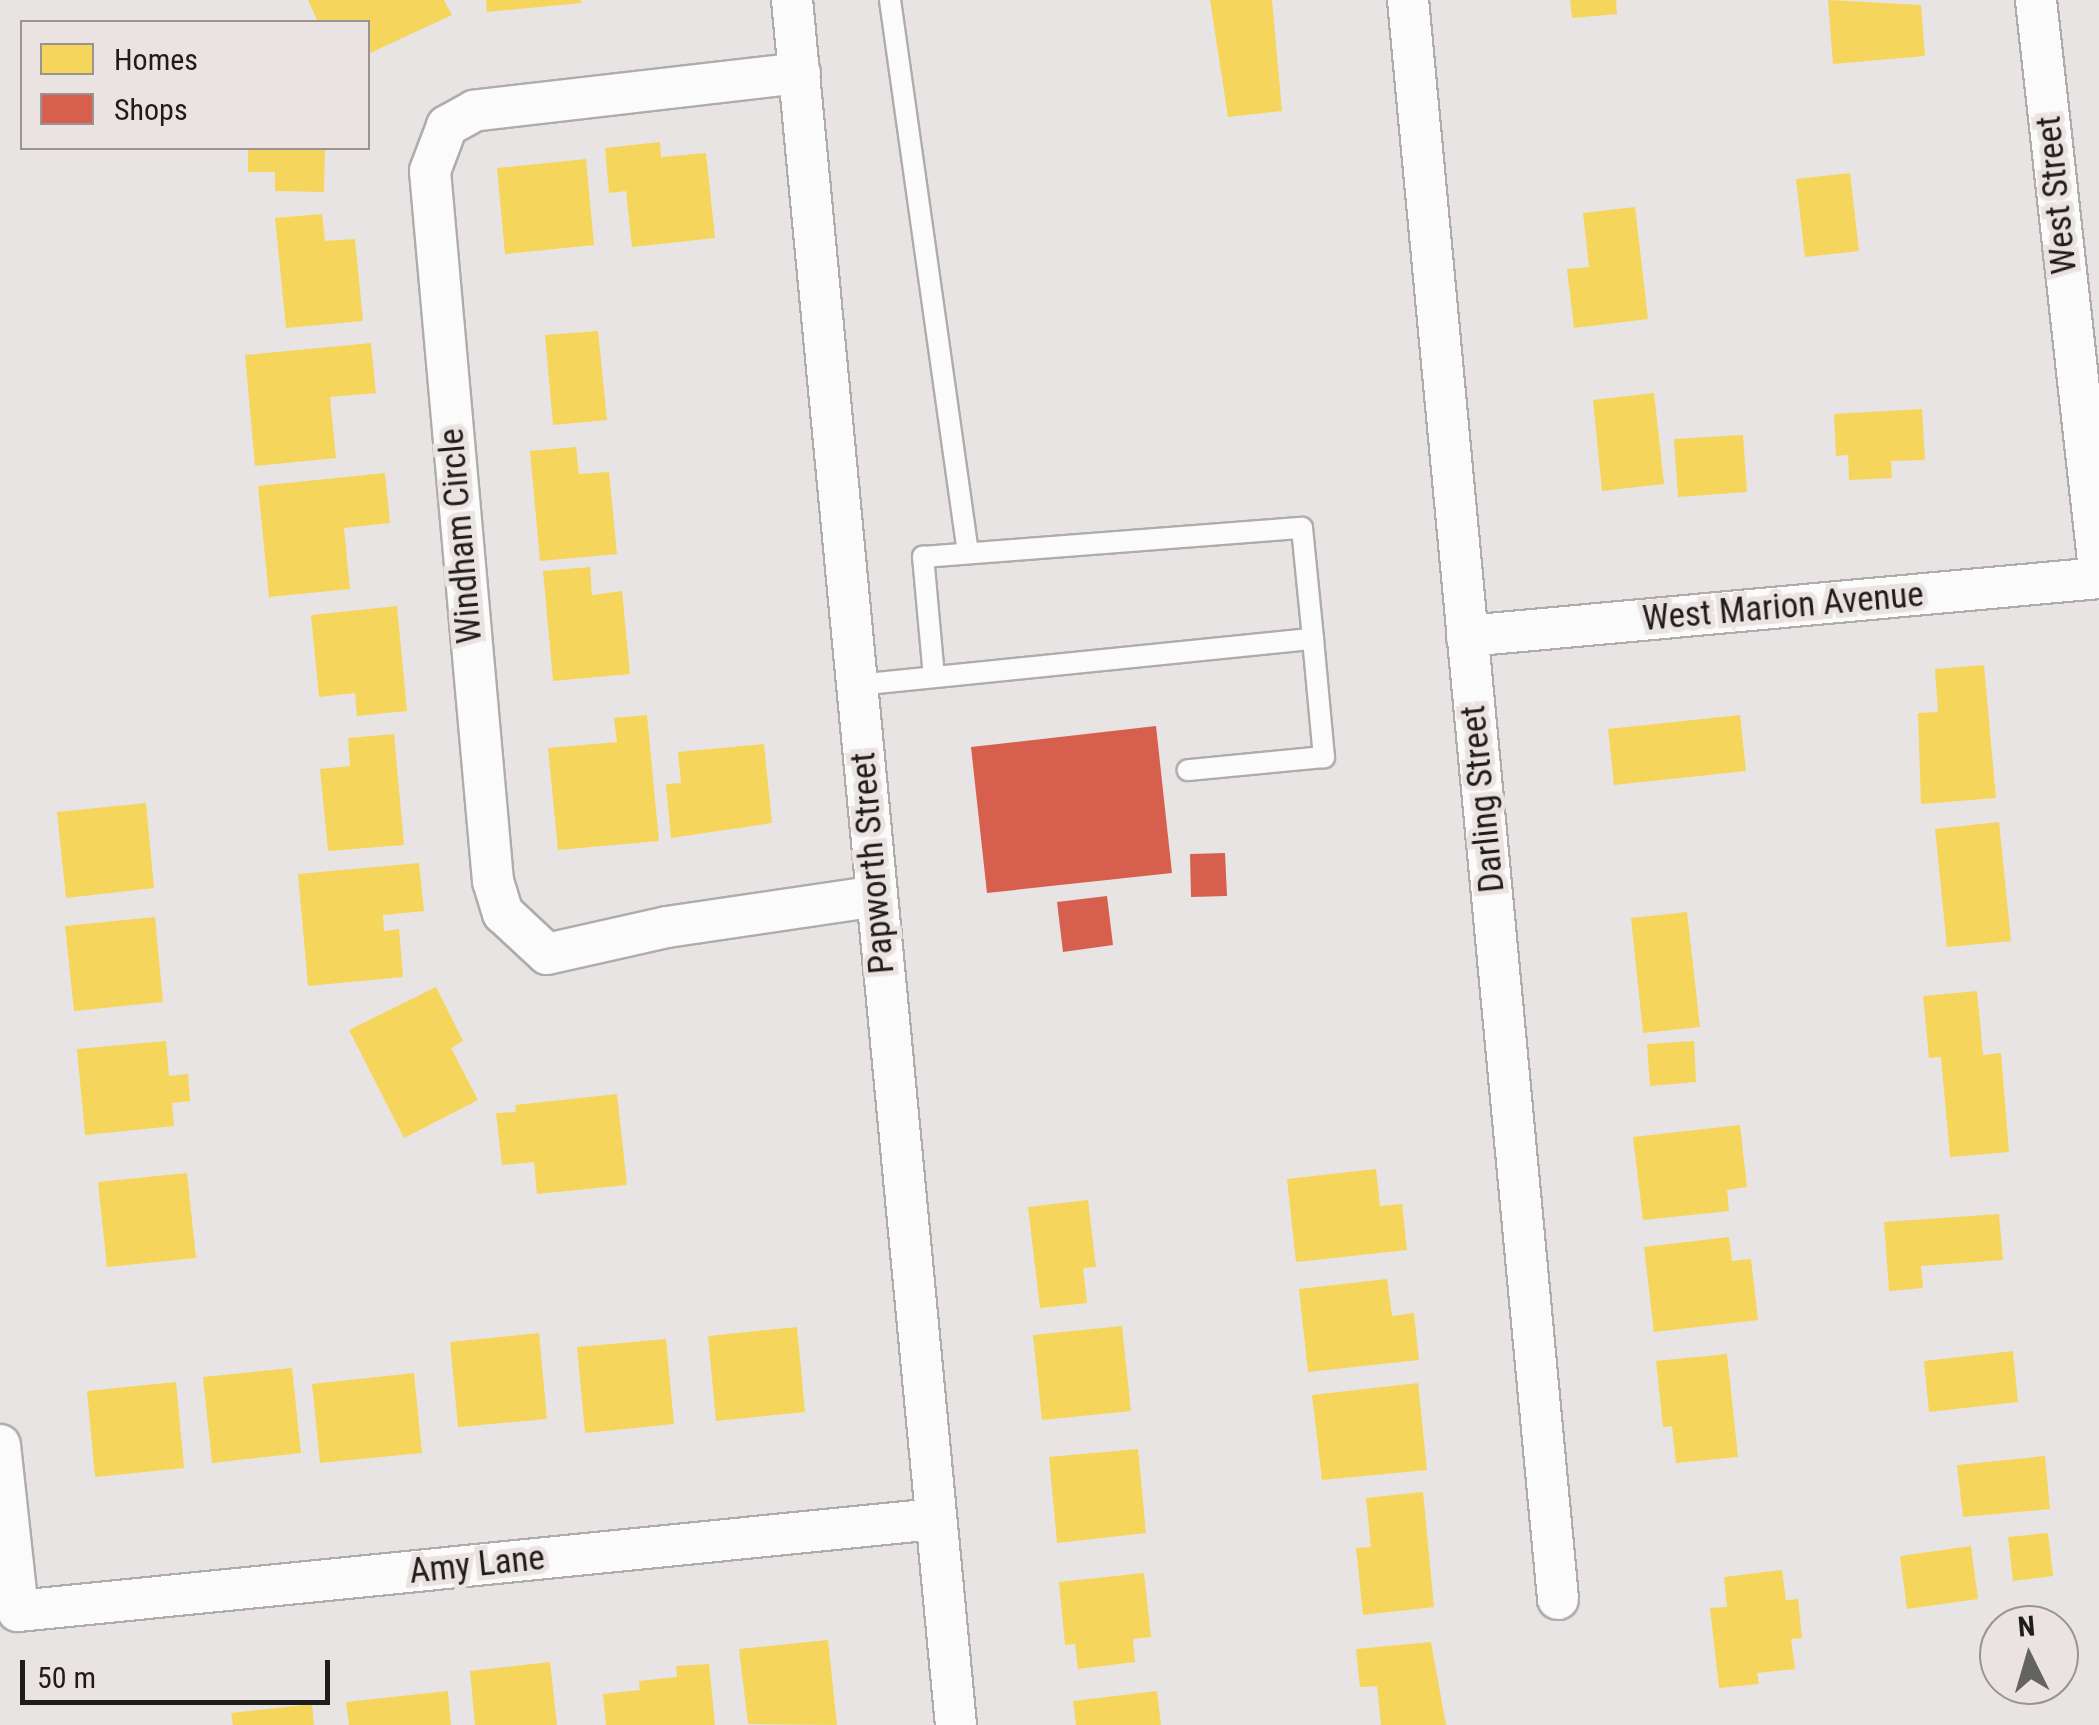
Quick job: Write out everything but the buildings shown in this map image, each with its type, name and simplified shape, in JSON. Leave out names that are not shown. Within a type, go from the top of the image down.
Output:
[{"type":"street","name":"Papworth Street","points":[[792,0],[956,1725]]},
{"type":"street","name":"Darling Street","points":[[1408,0],[1553,1492],[1558,1599]]},
{"type":"street","name":"West Street","points":[[2036,0],[2099,570]]},
{"type":"street","name":"Windham Circle","points":[[800,73],[474,111],[447,126],[430,171],[489,841],[503,913],[547,954],[667,927],[876,896]]},
{"type":"street","name":"West Marion Avenue","points":[[1467,636],[2099,578]]},
{"type":"street","name":"Amy Lane","points":[[0,1445],[18,1612],[936,1519]]},
{"type":"lane","points":[[890,0],[968,553]]},
{"type":"lane","points":[[934,677],[924,557],[1302,528],[1324,757],[1188,770]]},
{"type":"lane","points":[[857,685],[1314,639]]}]
